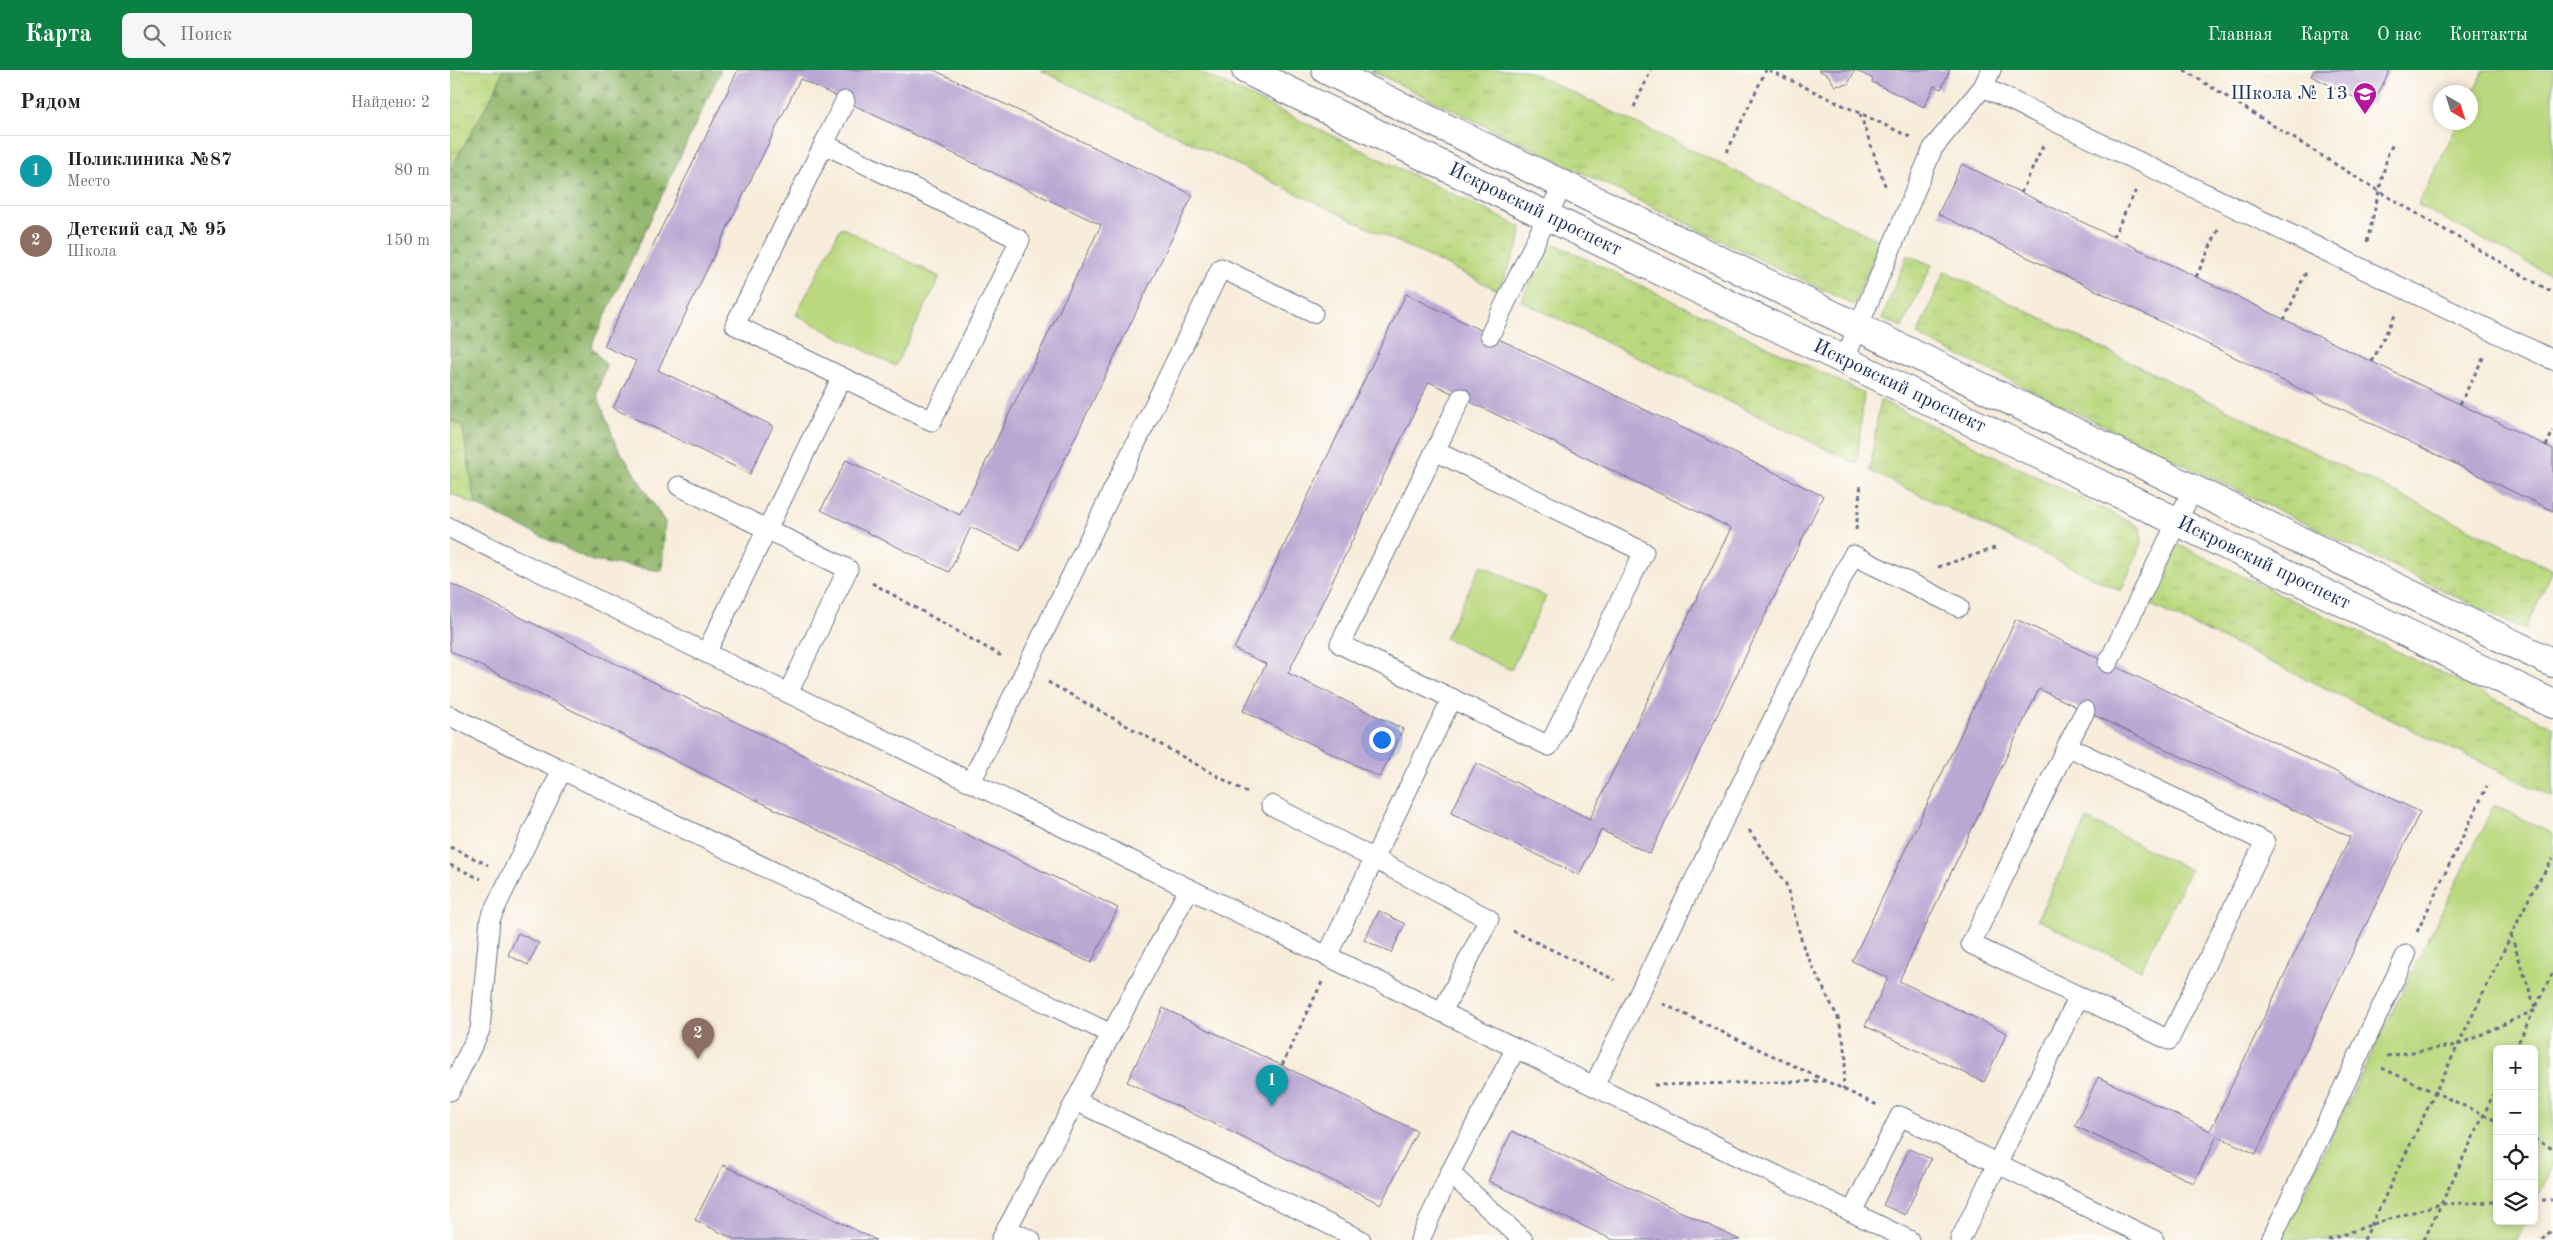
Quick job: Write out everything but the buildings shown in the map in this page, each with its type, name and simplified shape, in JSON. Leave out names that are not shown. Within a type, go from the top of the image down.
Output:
[{"type":"street","name":"Искровский проспект","points":[[1246,70],[2553,704]]},
{"type":"street","name":"Искровский проспект","points":[[1326,70],[2553,663]]},
{"type":"lane","points":[[1844,361],[1933,148],[1987,78],[2055,121],[2553,360]]},
{"type":"lane","points":[[824,144],[1020,240],[932,420],[735,325],[845,101]]},
{"type":"lane","points":[[1490,335],[1562,184]]},
{"type":"lane","points":[[971,782],[1221,268],[1313,313]]},
{"type":"lane","points":[[706,653],[842,377]]},
{"type":"lane","points":[[1436,451],[1644,552],[1549,746],[1340,644],[1461,398]]},
{"type":"lane","points":[[679,486],[848,569],[788,693]]},
{"type":"lane","points":[[2108,663],[2193,489]]},
{"type":"lane","points":[[450,528],[1909,1240]]},
{"type":"lane","points":[[1594,1086],[1853,556],[1958,607]]},
{"type":"lane","points":[[1330,957],[1452,698]]},
{"type":"lane","points":[[2067,746],[2265,842],[2168,1040],[1971,944],[2067,746],[2085,711]]},
{"type":"lane","points":[[450,716],[1111,1034]]},
{"type":"lane","points":[[450,1091],[480,1030],[490,919],[562,770]]},
{"type":"lane","points":[[1271,805],[1489,919],[1442,1012]]},
{"type":"lane","points":[[1030,1240],[1003,1234],[1188,889]]},
{"type":"lane","points":[[2270,1240],[2361,1059],[2406,955]]},
{"type":"lane","points":[[1960,1240],[2079,996]]},
{"type":"lane","points":[[1420,1240],[1450,1173],[1516,1048]]},
{"type":"lane","points":[[1076,1101],[1361,1240]]},
{"type":"lane","points":[[1852,1212],[1900,1116],[2154,1240]]},
{"type":"lane","points":[[1450,1173],[1523,1240]]},
{"type":"path","points":[[1634,107],[1651,70]]},
{"type":"path","points":[[1727,152],[1768,70],[1933,148]]},
{"type":"path","points":[[2184,70],[2380,192],[2553,293]]},
{"type":"path","points":[[1860,113],[1899,228]]},
{"type":"path","points":[[2021,193],[2055,121]]},
{"type":"path","points":[[2361,268],[2388,153],[2393,144]]},
{"type":"path","points":[[2113,237],[2148,166]]},
{"type":"path","points":[[2196,277],[2230,205]]},
{"type":"path","points":[[2284,320],[2318,247]]},
{"type":"path","points":[[2372,362],[2408,290]]},
{"type":"path","points":[[2460,404],[2496,332]]},
{"type":"path","points":[[2546,446],[2553,431]]},
{"type":"path","points":[[1853,556],[1861,483]]},
{"type":"path","points":[[1902,579],[1998,548]]},
{"type":"path","points":[[848,569],[1025,670],[1271,805]]},
{"type":"path","points":[[2406,955],[2487,786]]},
{"type":"path","points":[[1732,804],[1786,884],[1804,949],[1839,1020],[1846,1054],[1843,1089]]},
{"type":"path","points":[[450,847],[508,883]]},
{"type":"path","points":[[2364,1240],[2511,934],[2533,890],[2553,859]]},
{"type":"path","points":[[450,865],[508,883]]},
{"type":"path","points":[[1489,919],[1900,1116]]},
{"type":"path","points":[[2511,934],[2534,1009]]},
{"type":"path","points":[[1282,1065],[1330,957]]},
{"type":"path","points":[[2517,1045],[2553,972]]},
{"type":"path","points":[[2361,1059],[2458,1045],[2534,1009]]},
{"type":"path","points":[[2361,1059],[2493,1119]]},
{"type":"path","points":[[1652,1085],[1826,1081]]},
{"type":"path","points":[[2424,1240],[2496,1090]]},
{"type":"path","points":[[2538,1142],[2553,1149]]},
{"type":"path","points":[[2538,1200],[2552,1200]]},
{"type":"path","points":[[2328,1240],[2440,1204],[2493,1202]]},
{"type":"path","points":[[2542,1240],[2553,1229]]},
{"type":"green space","points":[[450,70],[503,70],[496,89],[450,170]]},
{"type":"green space","points":[[503,70],[721,70],[591,346],[606,365],[597,394],[616,444],[665,522],[662,571],[592,561],[476,505],[462,425],[450,420],[450,170],[496,89]]},
{"type":"green space","points":[[1040,70],[1196,70],[1521,227],[1519,244],[1498,290]]},
{"type":"green space","points":[[1370,70],[1526,70],[1880,241],[1854,305]]},
{"type":"green space","points":[[2484,70],[2553,70],[2553,276],[2418,205],[2455,130],[2478,130],[2477,85]]},
{"type":"green space","points":[[841,227],[940,277],[895,366],[796,315]]},
{"type":"green space","points":[[1555,244],[1864,393],[1857,464],[1521,301],[1544,255]]},
{"type":"green space","points":[[1907,255],[1932,265],[1902,327],[1882,318]]},
{"type":"green space","points":[[1945,271],[2553,570],[2525,630],[1917,335]]},
{"type":"green space","points":[[1880,400],[2140,527],[2142,543],[2121,591],[1870,471]]},
{"type":"green space","points":[[450,420],[462,425],[476,505],[450,493]]},
{"type":"green space","points":[[2177,544],[2553,727],[2553,797],[2145,602],[2167,555]]},
{"type":"green space","points":[[1481,565],[1546,597],[1511,670],[1445,638]]},
{"type":"green space","points":[[2494,805],[2553,834],[2553,1166],[2538,1197],[2538,1045],[2493,1045],[2493,1225],[2524,1225],[2517,1240],[2280,1240]]},
{"type":"green space","points":[[2087,819],[2190,870],[2141,970],[2037,919]]},
{"type":"place","name":"Школа № 13","points":[[2365,115]]},
{"type":"place","name":"Детский сад № 95","points":[[698,1059]]},
{"type":"place","name":"Поликлиника №87","points":[[1272,1106]]}]
